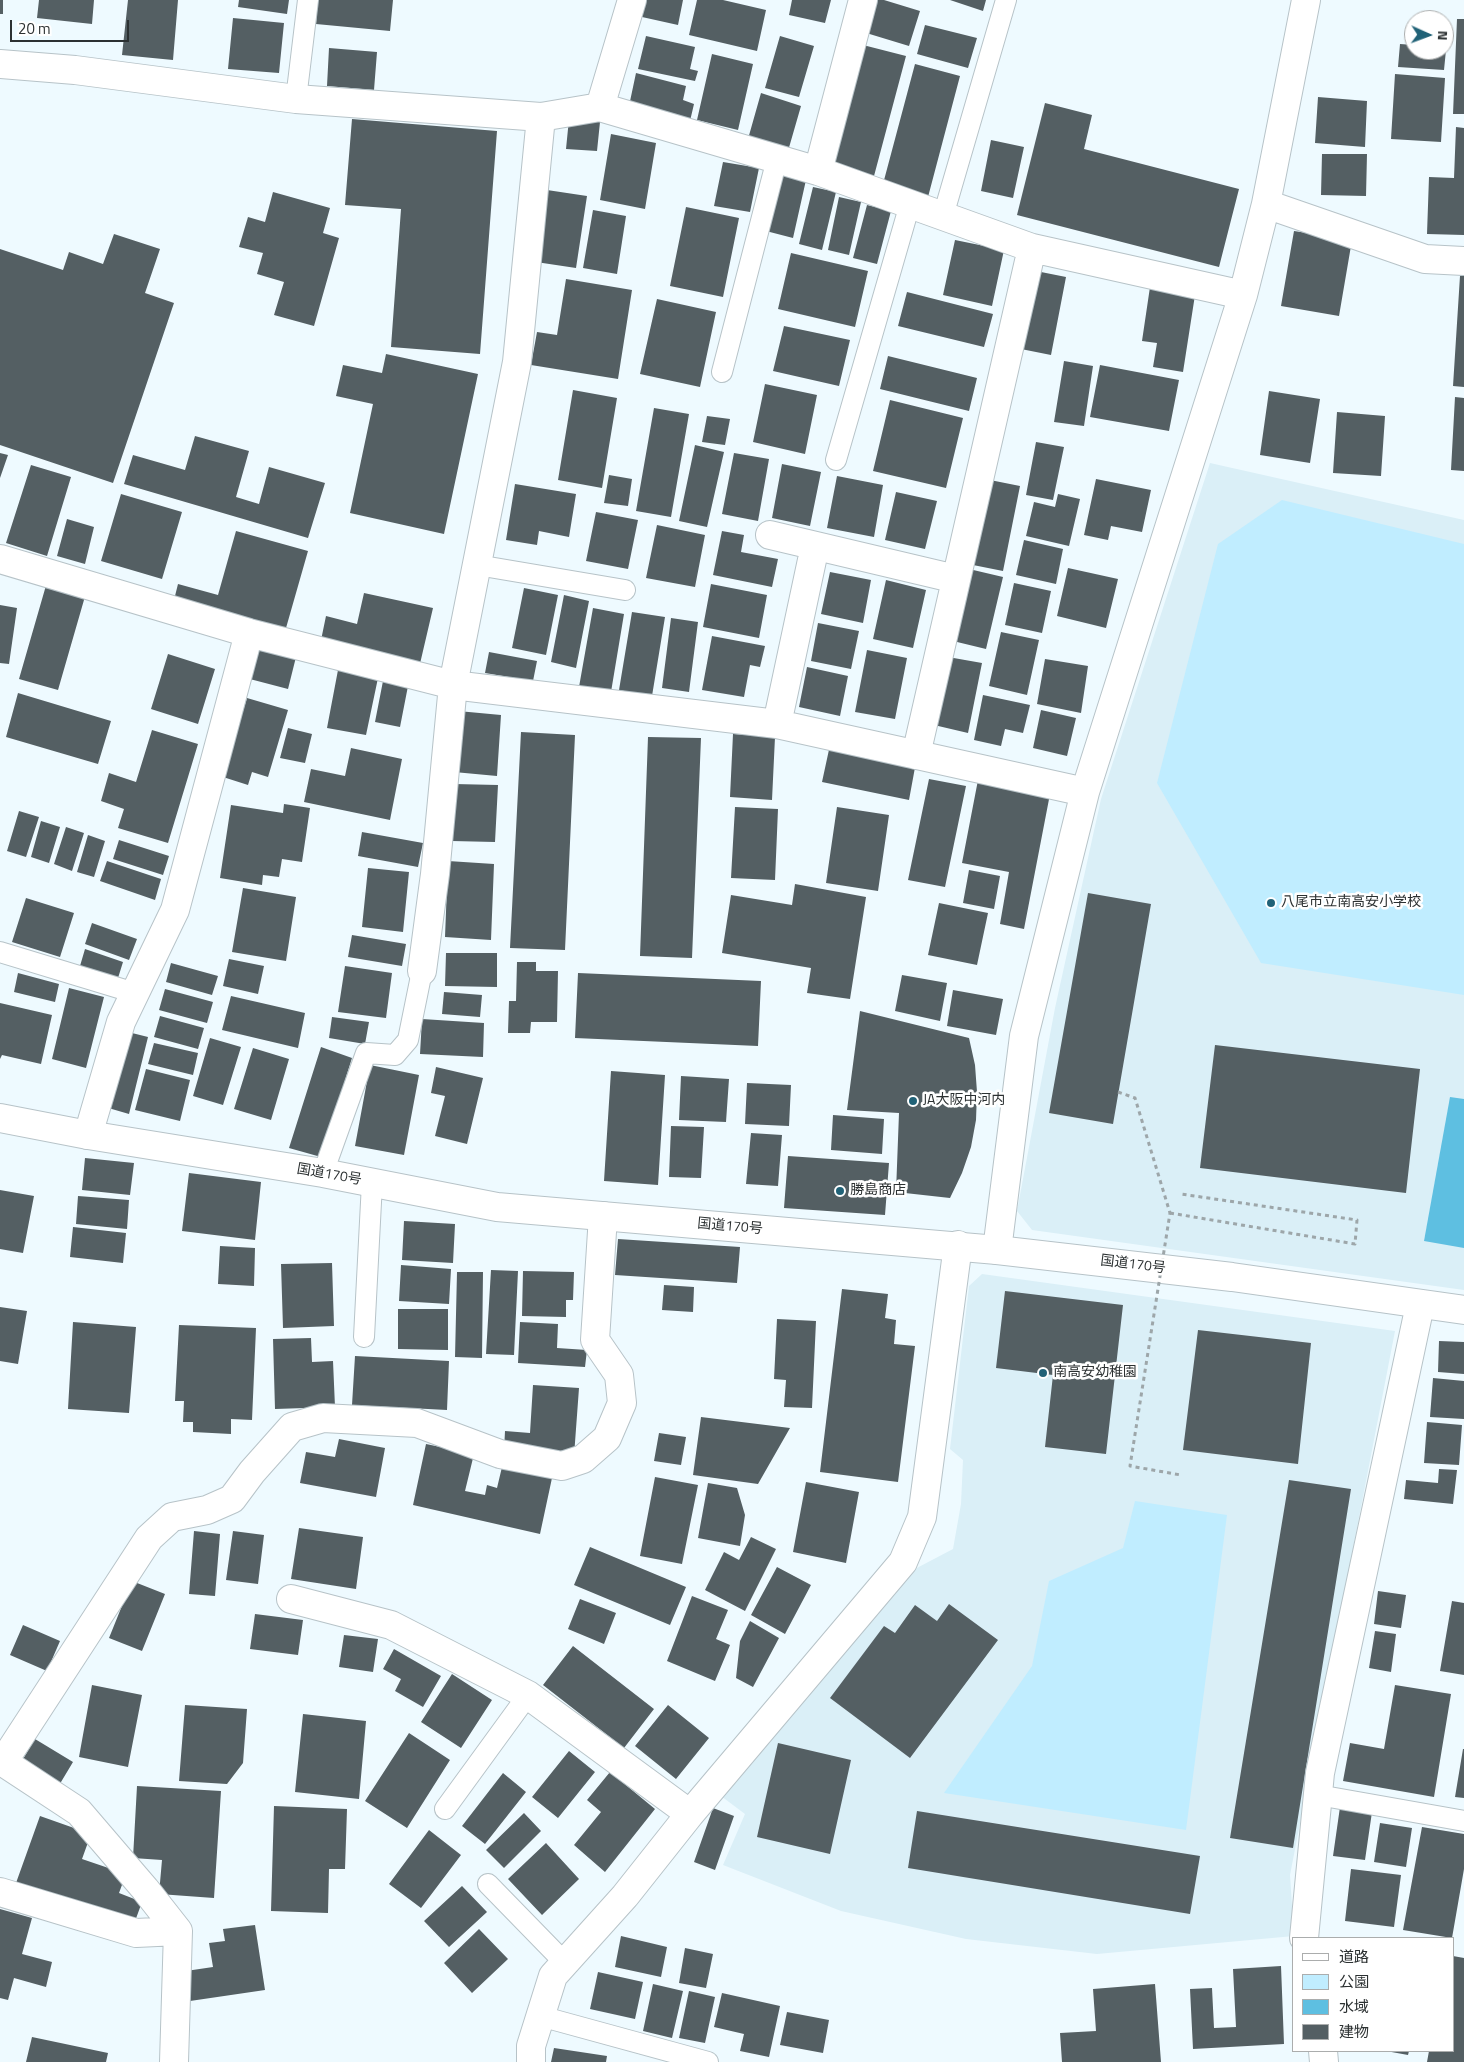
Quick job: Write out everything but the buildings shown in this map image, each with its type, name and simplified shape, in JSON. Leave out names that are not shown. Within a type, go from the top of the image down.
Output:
[{"type":"main road","points":[[600,107],[632,0]]},
{"type":"main road","points":[[818,171],[863,0]]},
{"type":"main road","points":[[997,1250],[1024,1036],[1085,792],[1243,295],[1266,204],[1306,0]]},
{"type":"main road","points":[[0,64],[75,70],[296,100],[541,117],[600,107],[818,171],[1032,248],[1243,295]]},
{"type":"main road","points":[[422,972],[435,874],[453,685],[517,362],[541,117]]},
{"type":"main road","points":[[1266,204],[1424,259],[1464,261]]},
{"type":"main road","points":[[916,755],[1032,248]]},
{"type":"main road","points":[[770,535],[956,579]]},
{"type":"main road","points":[[777,724],[815,546]]},
{"type":"main road","points":[[0,560],[249,633],[453,685],[777,724],[1085,792]]},
{"type":"main road","points":[[88,1135],[121,1022],[175,910],[249,633]]},
{"type":"main road","name":"国道170号","points":[[0,1118],[88,1135],[323,1173],[497,1207],[997,1250],[1232,1277],[1464,1310]]},
{"type":"main road","points":[[174,2062],[178,1931],[79,1812],[3,1762],[149,1538],[172,1517],[207,1510],[232,1499],[252,1472],[292,1427],[323,1418],[418,1422],[500,1454],[562,1466],[583,1459],[607,1438],[622,1403],[619,1375],[596,1340],[603,1216]]},
{"type":"main road","points":[[531,2062],[531,2046],[553,1976],[625,1896],[690,1814],[903,1562],[922,1517],[958,1246]]},
{"type":"main road","points":[[1304,1937],[1320,1773],[1420,1305]]},
{"type":"main road","points":[[291,1599],[391,1625],[528,1695],[690,1814]]},
{"type":"main road","points":[[0,1892],[136,1932],[178,1931]]},
{"type":"lane","points":[[296,100],[308,0]]},
{"type":"lane","points":[[943,216],[1006,0]]},
{"type":"lane","points":[[722,372],[777,159]]},
{"type":"lane","points":[[836,460],[910,204]]},
{"type":"lane","points":[[477,565],[625,590]]},
{"type":"lane","points":[[0,952],[135,993]]},
{"type":"lane","points":[[323,1173],[366,1053],[395,1055],[408,1040],[422,972]]},
{"type":"lane","points":[[364,1337],[372,1182]]},
{"type":"lane","points":[[445,1809],[528,1695]]},
{"type":"lane","points":[[1318,1795],[1464,1821]]},
{"type":"lane","points":[[488,1884],[565,1963]]},
{"type":"lane","points":[[540,2016],[708,2062]]},
{"type":"path","points":[[1118,1092],[1134,1098],[1170,1213],[1130,1466],[1181,1475]]},
{"type":"path","points":[[1170,1213],[1355,1244],[1357,1220],[1180,1194]]},
{"type":"shaded area","name":"八尾市立南高安小学校","points":[[1210,463],[1464,520],[1464,1290],[1032,1230],[1017,1211],[1055,1008],[1101,799]]},
{"type":"shaded area","points":[[982,1274],[1395,1331],[1290,1875],[1294,1936],[1097,1954],[966,1939],[841,1911],[723,1865],[745,1814],[721,1796],[913,1570],[953,1549],[961,1504],[963,1460],[950,1449],[969,1286]]},
{"type":"green space","points":[[1282,500],[1464,544],[1464,995],[1261,963],[1157,783],[1218,544]]},
{"type":"green space","points":[[1135,1501],[1227,1515],[1186,1830],[944,1793],[1032,1666],[1049,1581],[1123,1548]]},
{"type":"water","points":[[1450,1097],[1464,1099],[1464,1248],[1424,1241]]},
{"type":"place","name":"八尾市立南高安小学校","points":[[1271,903]]},
{"type":"place","name":"JA大阪中河内","points":[[913,1101]]},
{"type":"place","name":"勝島商店","points":[[840,1191]]},
{"type":"place","name":"南高安幼稚園","points":[[1043,1373]]}]
